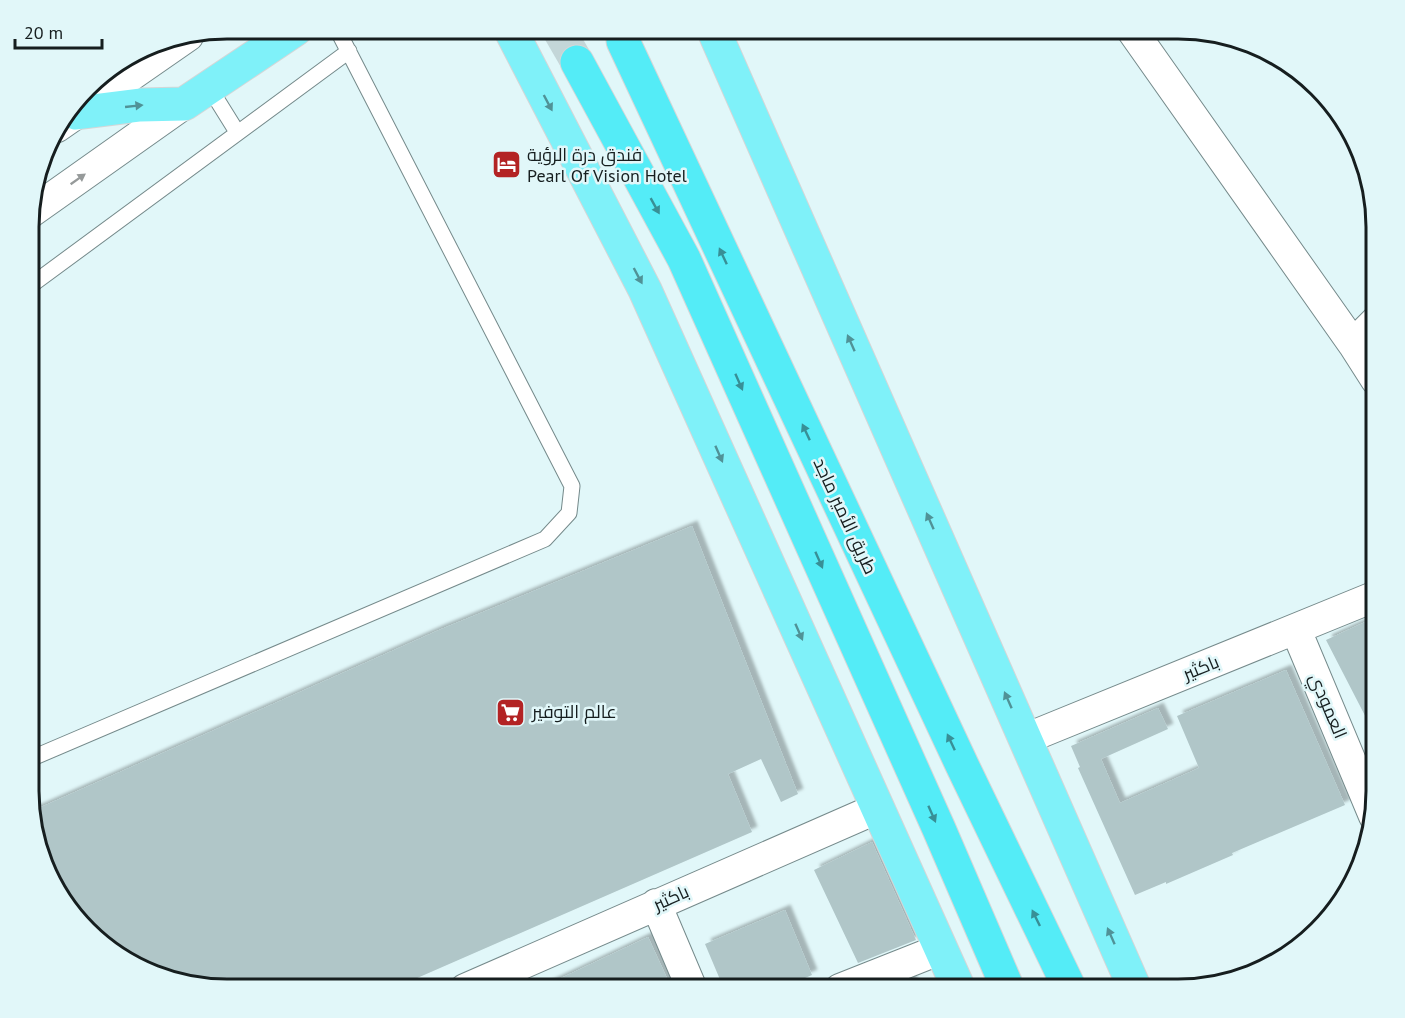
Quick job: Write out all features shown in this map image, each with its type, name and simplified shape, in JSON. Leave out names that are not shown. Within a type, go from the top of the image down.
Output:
[{"type":"highway","name":"طريق الأمير ماجد","points":[[623,41],[962,765],[1065,979]]},
{"type":"highway","points":[[577,62],[684,260],[1004,979]]},
{"type":"main road","points":[[75,118],[196,96],[280,39]]},
{"type":"main road","points":[[520,39],[645,290],[954,979]]},
{"type":"main road","points":[[716,39],[1130,979]]},
{"type":"main road","points":[[81,109],[168,49]]},
{"type":"street","points":[[1138,39],[1366,364]]},
{"type":"street","points":[[41,205],[196,96]]},
{"type":"street","points":[[1353,344],[1366,331]]},
{"type":"street","name":"باكثير","points":[[1025,739],[1366,600]]},
{"type":"street","name":"العمودي","points":[[1296,630],[1366,773]]},
{"type":"street","name":"باكثير","points":[[488,979],[878,808]]},
{"type":"street","points":[[657,904],[688,979]]},
{"type":"street","points":[[865,979],[941,949]]},
{"type":"lane","points":[[39,755],[545,539],[569,513],[572,486],[343,39]]},
{"type":"lane","points":[[39,278],[349,51]]},
{"type":"lane","points":[[196,96],[237,132]]},
{"type":"building","name":"عالم التوفير","points":[[692,526],[798,794],[781,802],[761,759],[728,774],[752,832],[415,979],[215,979],[190,975],[167,969],[133,954],[94,924],[78,905],[58,874],[45,840],[40,808],[439,630]]},
{"type":"building","points":[[1366,622],[1366,718],[1326,640]]},
{"type":"building","points":[[1286,670],[1345,805],[1166,884],[1166,882],[1135,895],[1078,768],[1080,767],[1071,746],[1158,708],[1168,729],[1101,759],[1120,803],[1199,768],[1177,716]]},
{"type":"building","points":[[872,842],[916,940],[858,963],[814,870]]},
{"type":"building","points":[[785,910],[812,975],[803,979],[720,979],[705,944]]},
{"type":"building","points":[[648,937],[667,979],[559,979]]},
{"type":"tunnel","points":[[564,39],[577,62]]},
{"type":"place","name":"فندق درة الرؤية Pearl Of Vision Hotel","points":[[506,165]]},
{"type":"place","name":"عالم التوفير","points":[[511,712]]}]
